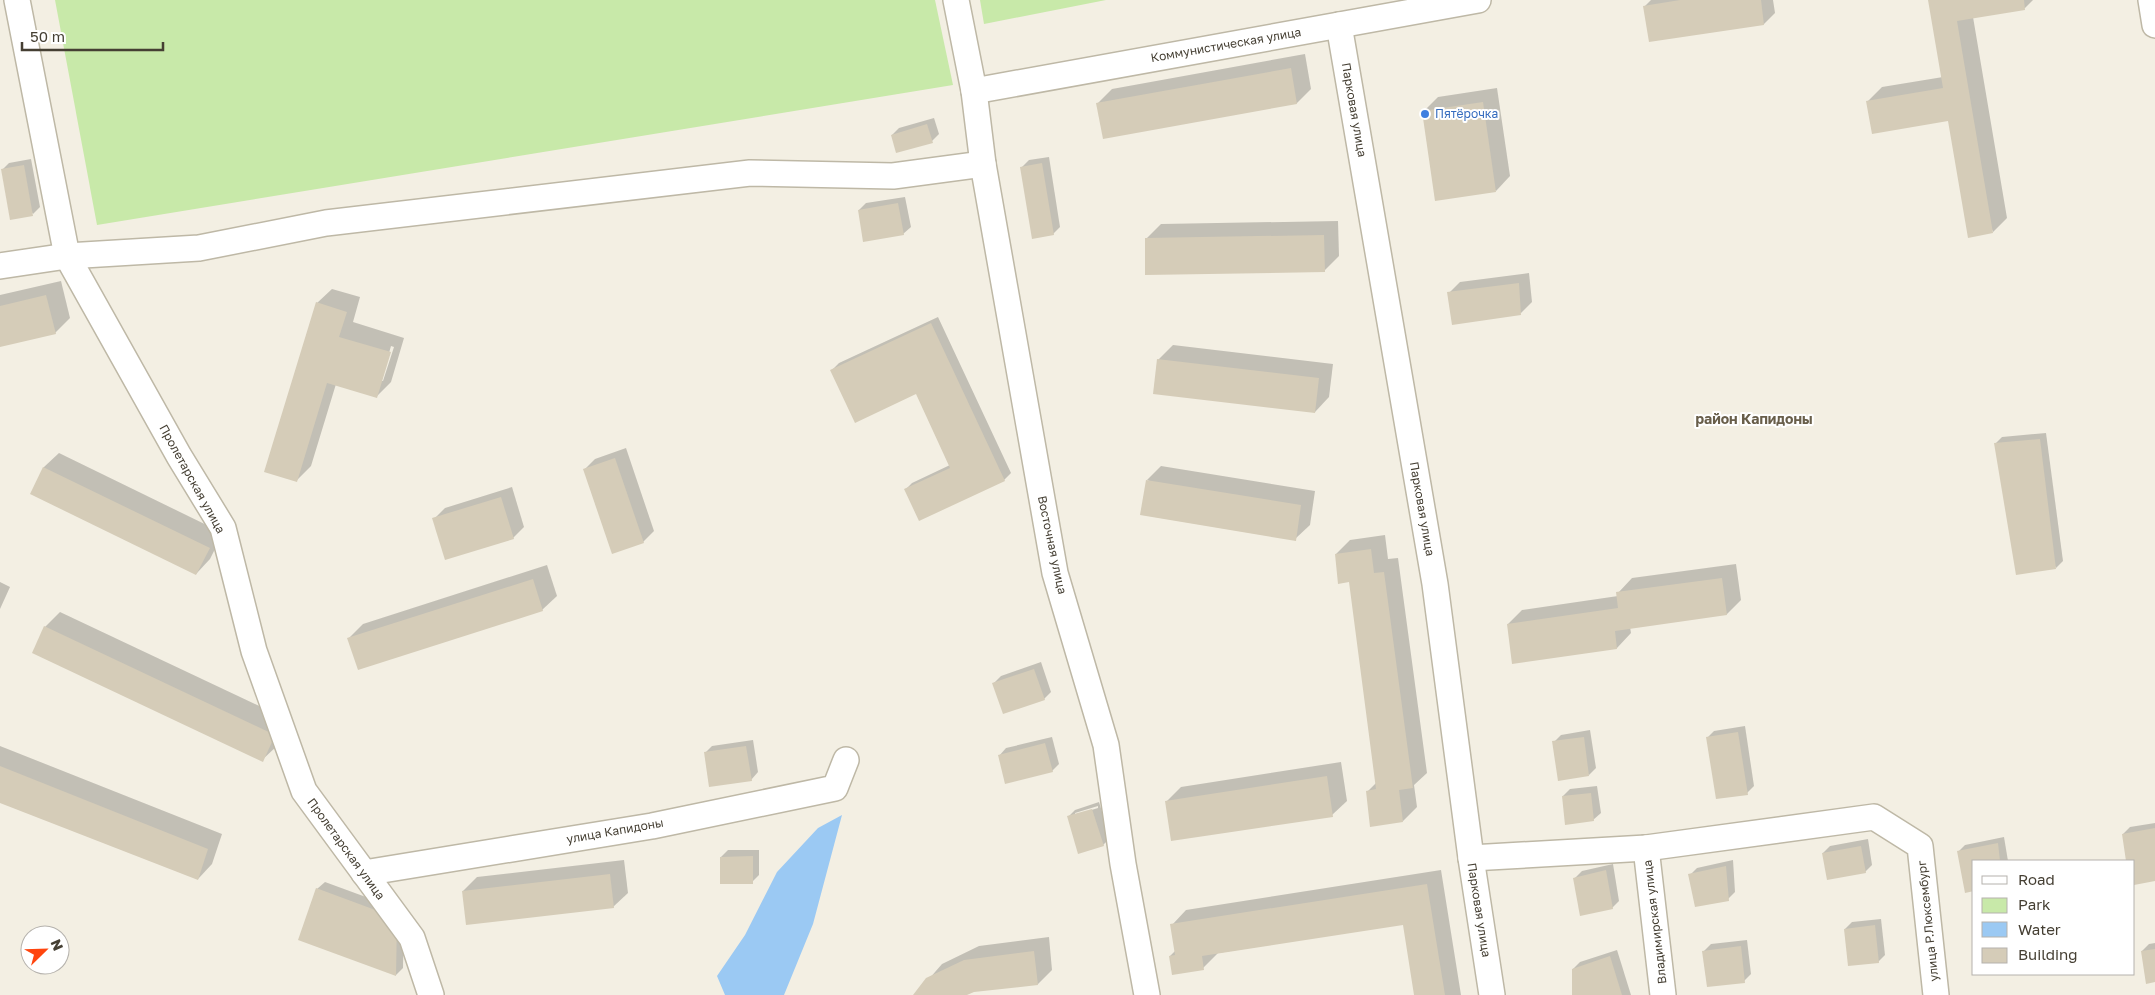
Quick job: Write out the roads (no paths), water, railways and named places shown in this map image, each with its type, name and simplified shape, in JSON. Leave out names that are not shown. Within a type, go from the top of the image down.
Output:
[{"type":"street","name":"Пролетарская улица","points":[[18,0],[67,256],[179,456],[223,528],[254,650],[304,790],[412,938],[432,995]]},
{"type":"street","name":"Восточная улица","points":[[956,0],[974,91],[983,164],[1055,573],[1106,746],[1123,864],[1147,995]]},
{"type":"street","name":"Коммунистическая улица","points":[[974,91],[1478,0]]},
{"type":"street","points":[[2151,0],[2155,25]]},
{"type":"street","name":"Парковая улица","points":[[1339,25],[1435,584],[1471,858],[1492,995]]},
{"type":"street","points":[[0,266],[67,256],[199,248],[326,223],[750,173],[893,176],[983,164]]},
{"type":"street","name":"улица Капидоны","points":[[364,873],[652,826],[835,788],[846,760]]},
{"type":"street","name":"улица Р.Люксембург","points":[[1646,848],[1874,817],[1920,846],[1936,995]]},
{"type":"street","points":[[1471,858],[1646,848]]},
{"type":"street","name":"Владимирская улица","points":[[1646,848],[1663,995]]},
{"type":"water","points":[[842,815],[813,924],[784,995],[725,995],[717,976],[745,935],[777,872],[818,828]]},
{"type":"place","name":"Пятёрочка","points":[[1425,114]]},
{"type":"district","name":"район Капидоны","points":[[1754,419]]}]
